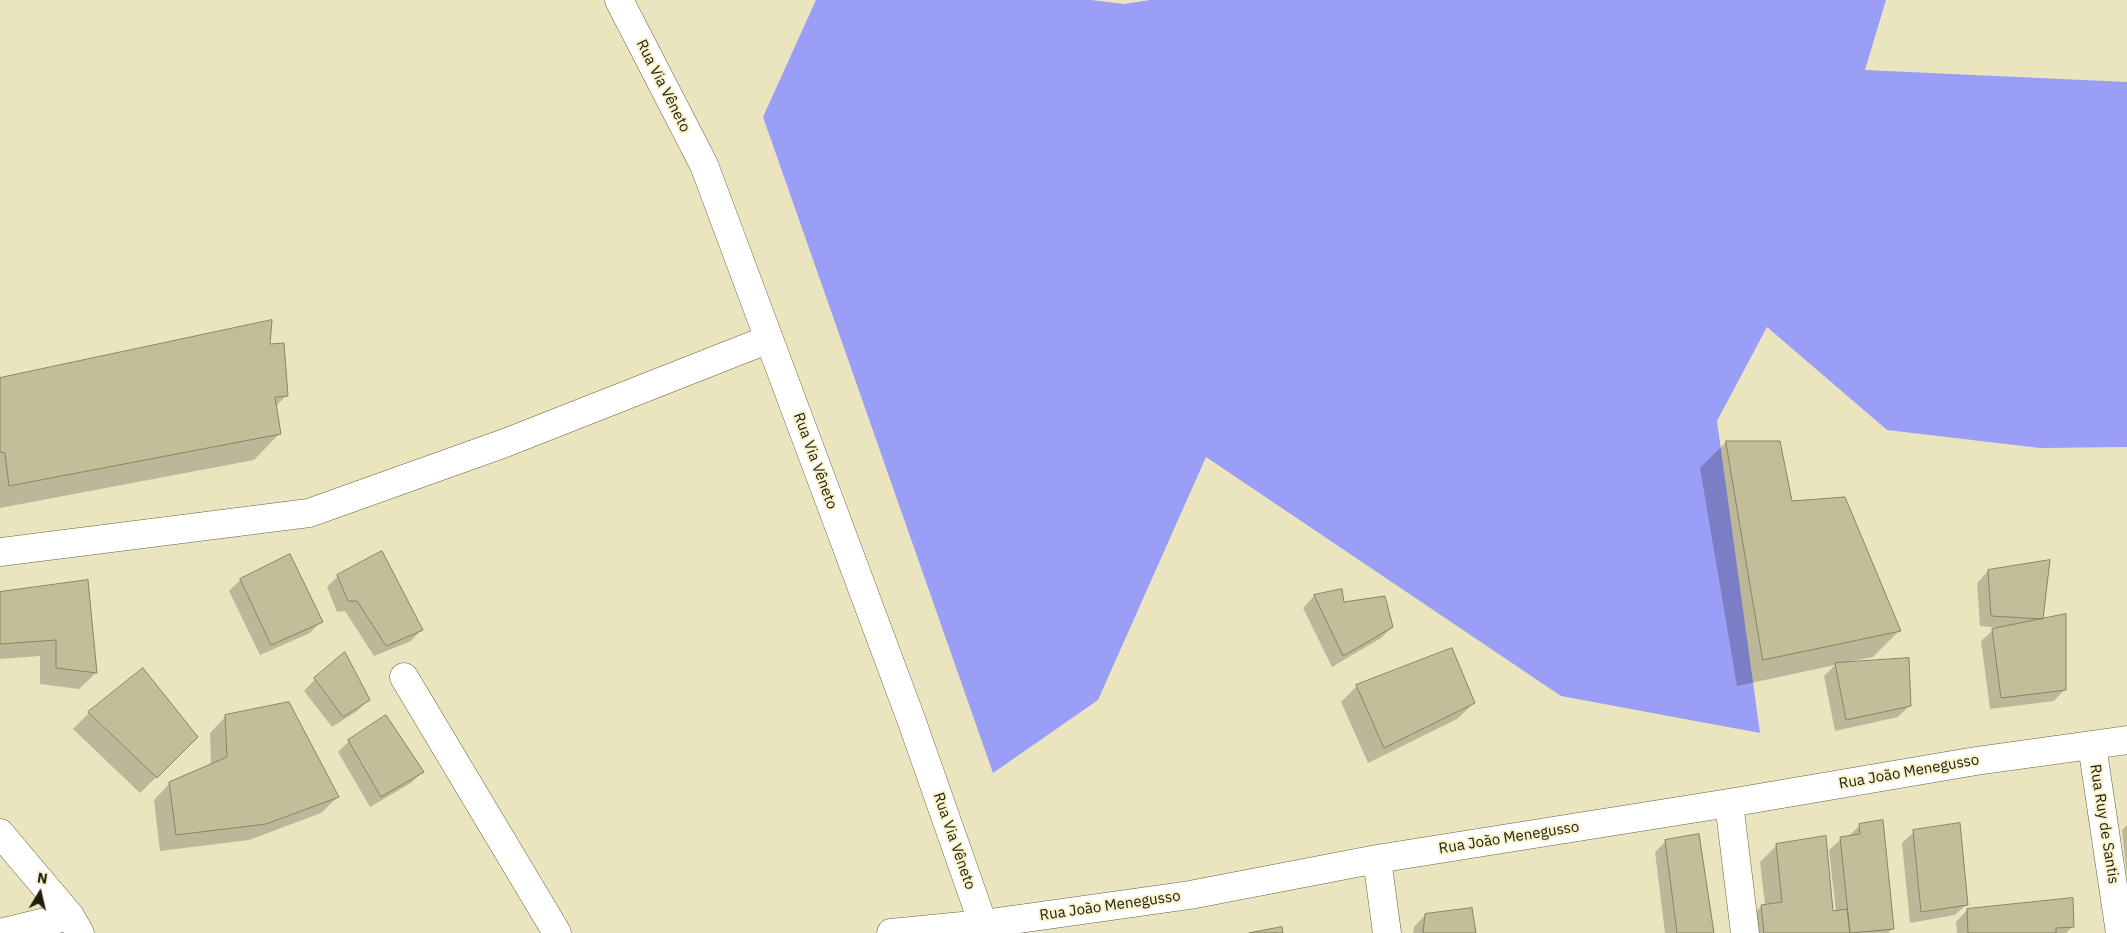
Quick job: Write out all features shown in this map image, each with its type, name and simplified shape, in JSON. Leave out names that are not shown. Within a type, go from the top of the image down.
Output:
[{"type":"street","name":"Rua Via Vêneto","points":[[619,0],[704,165],[911,719],[984,928]]},
{"type":"street","points":[[0,552],[308,513],[505,443],[769,339]]},
{"type":"street","points":[[404,677],[557,933]]},
{"type":"street","name":"Rua João Menegusso","points":[[891,933],[984,928],[1190,895],[1377,859],[1729,803],[1976,761],[2127,740]]},
{"type":"street","name":"Rua Ruy de Santis","points":[[2092,744],[2120,933]]},
{"type":"street","points":[[1729,803],[1745,933]]},
{"type":"street","points":[[0,833],[75,924]]},
{"type":"street","points":[[1377,859],[1387,933]]},
{"type":"street","points":[[0,933],[75,924]]},
{"type":"shaded area","points":[[816,0],[1091,0],[1124,4],[1150,0],[1886,0],[1865,70],[2127,82],[2127,447],[2040,448],[1887,430],[1767,327],[1717,421],[1760,733],[1561,696],[1206,457],[1098,700],[993,773],[763,117]]},
{"type":"building","points":[[272,320],[270,344],[284,343],[288,396],[275,397],[281,434],[9,486],[5,453],[0,452],[0,378]]},
{"type":"building","points":[[1726,441],[1780,441],[1792,501],[1845,497],[1901,631],[1763,660]]},
{"type":"building","points":[[382,551],[423,630],[386,646],[357,601],[348,601],[337,575]]},
{"type":"building","points":[[290,554],[323,622],[271,645],[240,579]]},
{"type":"building","points":[[2050,560],[2043,619],[1991,616],[1988,570]]},
{"type":"building","points":[[88,580],[97,673],[56,668],[56,640],[0,644],[0,592]]},
{"type":"building","points":[[1342,589],[1344,602],[1385,596],[1393,627],[1343,656],[1314,595]]},
{"type":"building","points":[[2066,614],[2066,690],[2001,698],[1992,629]]},
{"type":"building","points":[[1452,648],[1475,703],[1384,748],[1356,685]]},
{"type":"building","points":[[345,652],[370,700],[343,717],[314,678]]},
{"type":"building","points":[[1909,658],[1911,706],[1846,720],[1835,663]]},
{"type":"building","points":[[143,668],[198,737],[157,778],[88,712]]},
{"type":"building","points":[[289,702],[339,797],[266,824],[176,835],[169,782],[227,757],[225,715]]},
{"type":"building","points":[[386,715],[424,772],[381,797],[348,740]]},
{"type":"building","points":[[1883,820],[1894,929],[1850,933],[1840,837],[1860,834],[1859,824]]},
{"type":"building","points":[[1960,823],[1968,905],[1921,912],[1913,830]]},
{"type":"building","points":[[1699,834],[1714,933],[1677,933],[1665,840]]},
{"type":"building","points":[[1826,836],[1833,911],[1847,909],[1850,933],[1764,933],[1761,905],[1782,902],[1776,844]]},
{"type":"building","points":[[2073,898],[2074,927],[2056,928],[2056,933],[1968,933],[1967,909]]},
{"type":"building","points":[[1472,908],[1476,933],[1423,933],[1425,914]]},
{"type":"building","points":[[1282,927],[1283,933],[1249,933]]}]
